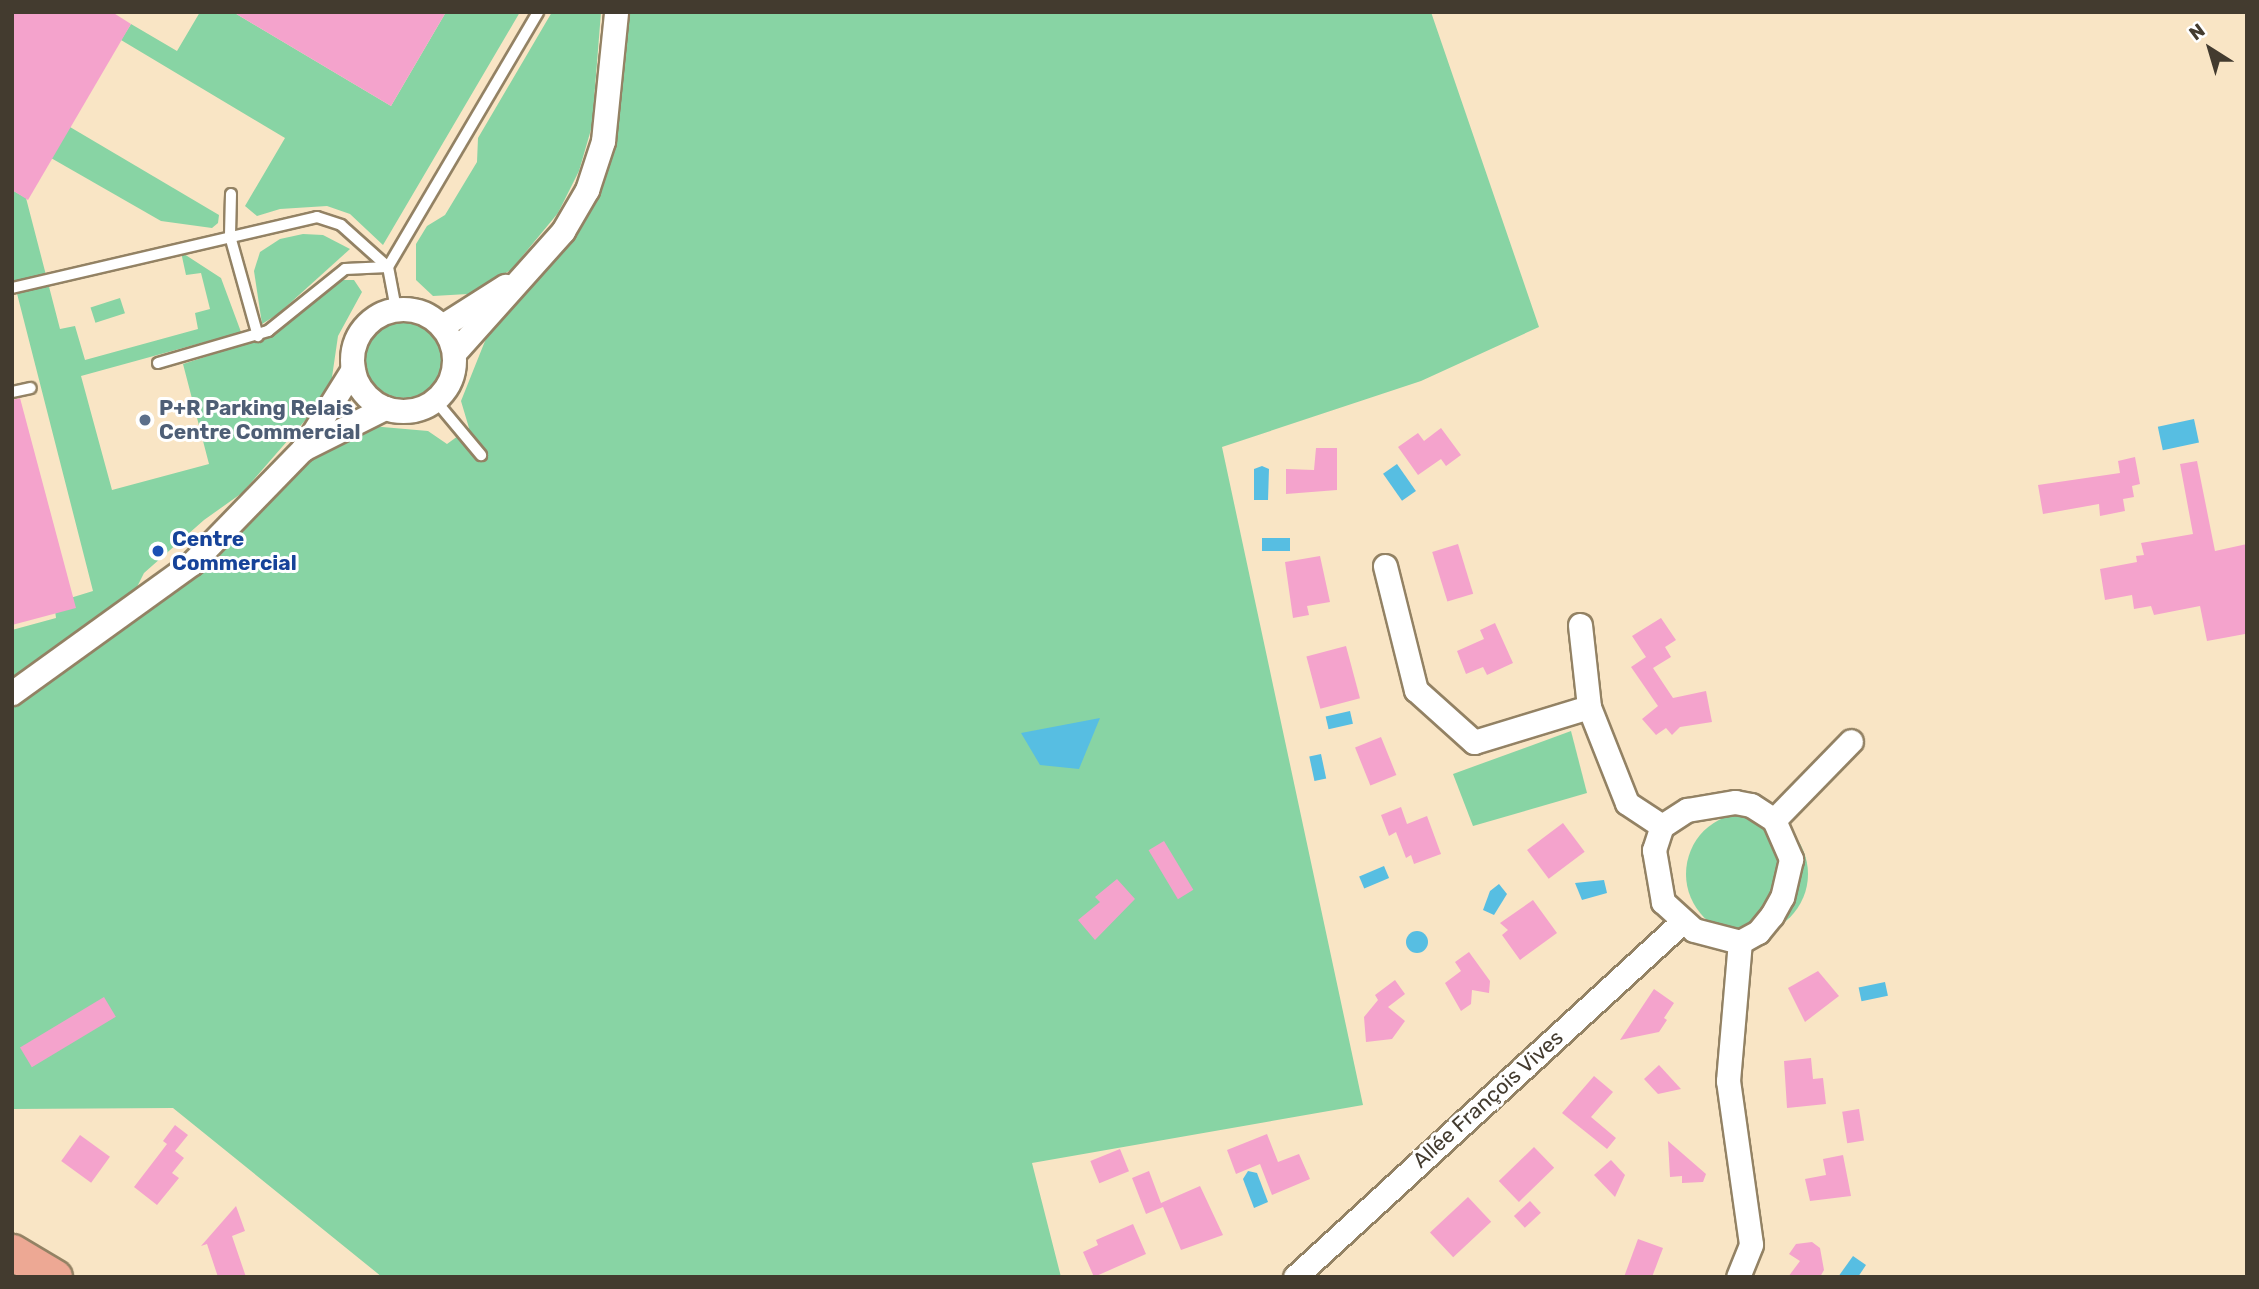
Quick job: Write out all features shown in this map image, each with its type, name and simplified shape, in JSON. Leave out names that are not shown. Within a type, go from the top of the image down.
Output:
[{"type":"main road","points":[[12,1252],[54,1277]]},
{"type":"street","points":[[454,353],[563,231],[587,190],[599,153],[611,88],[616,12]]},
{"type":"street","points":[[442,326],[531,269]]},
{"type":"street","points":[[303,449],[385,408],[420,408],[435,400],[454,371],[454,353],[442,326],[421,312],[396,309],[367,324],[352,353],[353,369],[359,386],[385,408]]},
{"type":"street","points":[[12,692],[192,563],[303,449],[353,369]]},
{"type":"street","points":[[1385,566],[1416,690],[1474,742],[1589,707]]},
{"type":"street","points":[[1580,625],[1589,707],[1627,803],[1662,826]]},
{"type":"street","points":[[1774,820],[1851,741]]},
{"type":"street","points":[[1711,803],[1751,805],[1774,820],[1786,838],[1791,859],[1788,878],[1772,915],[1758,932],[1740,942],[1724,941],[1682,922],[1663,902],[1656,880],[1654,849],[1662,826],[1687,810],[1711,803]]},
{"type":"street","name":"Allée François Vives","points":[[1295,1277],[1682,922]]},
{"type":"street","points":[[1738,1277],[1751,1244],[1728,1081],[1740,942]]},
{"type":"lane","points":[[388,267],[538,12]]},
{"type":"lane","points":[[231,194],[230,236],[258,336]]},
{"type":"lane","points":[[12,288],[304,218],[331,219],[388,267],[396,309]]},
{"type":"lane","points":[[158,363],[258,336],[285,320],[345,270],[388,267]]},
{"type":"lane","points":[[12,392],[32,388]]},
{"type":"lane","points":[[435,400],[481,455]]},
{"type":"green space","points":[[200,12],[233,12],[391,106],[446,12],[520,12],[383,245],[350,214],[327,206],[280,209],[257,216],[245,206],[285,138],[121,40],[131,24],[177,51]]},
{"type":"green space","points":[[552,12],[601,12],[592,126],[579,171],[558,213],[511,270],[468,294],[433,296],[416,280],[416,244],[427,226],[445,215],[477,162],[478,138]]},
{"type":"green space","points":[[623,12],[1431,12],[1539,327],[1421,381],[1222,447],[1363,1105],[1032,1163],[1061,1277],[382,1277],[173,1108],[12,1109],[12,704],[72,665],[181,583],[313,455],[371,426],[428,431],[447,444],[469,428],[461,401],[489,331],[533,285],[584,211]]},
{"type":"green space","points":[[70,127],[219,215],[218,223],[212,228],[161,221],[51,158]]},
{"type":"green space","points":[[12,190],[26,198],[60,329],[75,326],[85,360],[198,329],[195,313],[210,309],[201,273],[186,275],[181,252],[221,278],[241,332],[81,376],[112,490],[209,464],[183,364],[276,334],[338,280],[354,280],[362,292],[338,336],[331,384],[322,401],[242,493],[204,520],[144,573],[133,595],[12,678],[12,630],[56,618],[54,603],[93,591],[12,274]]},
{"type":"green space","points":[[303,234],[323,235],[350,249],[278,314],[262,324],[254,271],[260,252],[280,239]]},
{"type":"green space","points":[[120,298],[125,313],[95,323],[91,308]]},
{"type":"green space","points":[[404,318],[419,321],[432,330],[441,343],[444,358],[441,373],[432,386],[419,395],[404,398],[389,395],[376,386],[367,373],[364,358],[367,343],[376,330],[389,321]]},
{"type":"green space","points":[[1571,731],[1587,793],[1473,826],[1453,774]]},
{"type":"green space","points":[[1747,813],[1770,818],[1790,831],[1803,851],[1808,874],[1803,897],[1790,917],[1770,930],[1747,935],[1724,930],[1704,917],[1691,897],[1686,874],[1691,851],[1704,831],[1724,818]]},
{"type":"water","points":[[2194,419],[2199,442],[2163,450],[2158,427]]},
{"type":"water","points":[[1397,464],[1416,491],[1402,501],[1383,474]]},
{"type":"water","points":[[1262,466],[1269,469],[1268,500],[1254,500],[1254,469]]},
{"type":"water","points":[[1262,538],[1290,538],[1290,551],[1262,551]]},
{"type":"water","points":[[1350,711],[1353,724],[1329,729],[1326,717]]},
{"type":"water","points":[[1100,718],[1079,769],[1040,765],[1021,733]]},
{"type":"water","points":[[1321,754],[1326,778],[1314,781],[1309,756]]},
{"type":"water","points":[[1384,866],[1389,878],[1364,889],[1359,877]]},
{"type":"water","points":[[1604,880],[1607,893],[1582,900],[1575,883]]},
{"type":"water","points":[[1499,884],[1507,894],[1494,915],[1483,910],[1490,891]]},
{"type":"water","points":[[1417,931],[1425,934],[1428,942],[1425,950],[1417,953],[1409,950],[1406,942],[1409,934]]},
{"type":"water","points":[[1885,982],[1888,996],[1862,1001],[1859,988]]},
{"type":"water","points":[[1248,1171],[1257,1173],[1268,1202],[1254,1208],[1243,1179]]},
{"type":"water","points":[[1853,1256],[1866,1265],[1858,1277],[1838,1277]]},
{"type":"building","points":[[12,12],[112,12],[131,24],[28,200],[12,190]]},
{"type":"building","points":[[233,12],[446,12],[391,106]]},
{"type":"building","points":[[20,398],[76,608],[12,625],[12,400]]},
{"type":"building","points":[[1441,428],[1461,455],[1446,466],[1441,459],[1418,475],[1398,447],[1418,433],[1424,441]]},
{"type":"building","points":[[1316,448],[1337,448],[1337,490],[1286,494],[1286,469],[1314,470]]},
{"type":"building","points":[[2135,457],[2140,484],[2132,486],[2134,497],[2123,499],[2125,511],[2100,516],[2099,504],[2043,514],[2038,485],[2120,473],[2118,461]]},
{"type":"building","points":[[2197,461],[2215,551],[2247,544],[2245,634],[2207,641],[2200,606],[2154,615],[2151,606],[2134,609],[2132,595],[2105,600],[2100,569],[2137,562],[2136,556],[2144,555],[2141,543],[2193,534],[2180,464]]},
{"type":"building","points":[[1458,544],[1473,594],[1447,602],[1432,552]]},
{"type":"building","points":[[1320,556],[1330,602],[1307,606],[1309,615],[1293,618],[1285,562]]},
{"type":"building","points":[[1661,618],[1676,640],[1665,647],[1671,657],[1653,668],[1673,698],[1706,691],[1712,722],[1680,727],[1672,735],[1666,728],[1656,735],[1642,719],[1658,706],[1631,667],[1646,657],[1632,636]]},
{"type":"building","points":[[1495,623],[1513,663],[1487,675],[1483,667],[1466,674],[1457,651],[1484,639],[1480,630]]},
{"type":"building","points":[[1346,646],[1360,698],[1320,709],[1306,657]]},
{"type":"building","points":[[1381,737],[1396,775],[1370,786],[1355,747]]},
{"type":"building","points":[[1401,807],[1407,824],[1427,816],[1441,854],[1414,864],[1411,855],[1406,858],[1396,832],[1389,836],[1381,815]]},
{"type":"building","points":[[1563,823],[1585,852],[1549,879],[1527,850]]},
{"type":"building","points":[[1164,841],[1193,890],[1178,899],[1149,850]]},
{"type":"building","points":[[1117,879],[1135,899],[1095,940],[1078,920],[1100,902],[1095,897]]},
{"type":"building","points":[[1533,900],[1557,933],[1520,960],[1502,935],[1508,930],[1500,923]]},
{"type":"building","points":[[1469,952],[1490,981],[1489,993],[1472,990],[1471,1004],[1461,1011],[1445,983],[1461,971],[1455,962]]},
{"type":"building","points":[[1818,971],[1839,996],[1805,1022],[1788,988]]},
{"type":"building","points":[[1395,980],[1405,994],[1388,1007],[1405,1021],[1392,1039],[1366,1042],[1364,1017],[1378,1000],[1375,995]]},
{"type":"building","points":[[1654,989],[1674,1003],[1659,1032],[1620,1040]]},
{"type":"building","points":[[104,997],[116,1017],[32,1067],[20,1047]]},
{"type":"building","points":[[1811,1058],[1813,1079],[1823,1078],[1826,1104],[1787,1108],[1784,1061]]},
{"type":"building","points":[[1659,1065],[1681,1089],[1658,1094],[1644,1079]]},
{"type":"building","points":[[1594,1076],[1613,1092],[1591,1117],[1616,1138],[1607,1149],[1562,1113]]},
{"type":"building","points":[[1859,1109],[1864,1141],[1847,1143],[1842,1112]]},
{"type":"building","points":[[175,1125],[188,1135],[175,1151],[184,1158],[172,1173],[179,1178],[157,1205],[134,1187],[167,1144],[163,1141]]},
{"type":"building","points":[[1267,1134],[1278,1162],[1299,1154],[1310,1179],[1272,1195],[1260,1164],[1236,1174],[1227,1150]]},
{"type":"building","points":[[80,1135],[110,1157],[91,1183],[61,1161]]},
{"type":"building","points":[[1668,1141],[1706,1174],[1703,1182],[1682,1183],[1682,1176],[1670,1177]]},
{"type":"building","points":[[1534,1147],[1554,1168],[1519,1202],[1499,1181]]},
{"type":"building","points":[[1120,1149],[1129,1171],[1099,1183],[1090,1161]]},
{"type":"building","points":[[1843,1155],[1851,1196],[1810,1201],[1805,1179],[1826,1175],[1823,1159]]},
{"type":"building","points":[[1611,1160],[1625,1175],[1615,1197],[1594,1175]]},
{"type":"building","points":[[1149,1171],[1161,1203],[1200,1186],[1223,1235],[1181,1250],[1163,1207],[1146,1214],[1132,1178]]},
{"type":"building","points":[[1468,1197],[1491,1222],[1453,1257],[1430,1232]]},
{"type":"building","points":[[1530,1201],[1541,1213],[1525,1228],[1514,1216]]},
{"type":"building","points":[[236,1206],[245,1231],[232,1236],[246,1277],[218,1277],[207,1244],[201,1246]]},
{"type":"building","points":[[1133,1224],[1146,1254],[1094,1277],[1083,1252],[1098,1245],[1096,1240]]},
{"type":"building","points":[[1638,1239],[1663,1248],[1652,1277],[1624,1277]]},
{"type":"building","points":[[1812,1242],[1820,1248],[1824,1270],[1820,1277],[1788,1277],[1800,1261],[1789,1254],[1796,1244]]},
{"type":"place","name":"P+R Parking Relais Centre Commercial","points":[[145,420]]},
{"type":"place","name":"Centre Commercial","points":[[158,551]]}]
